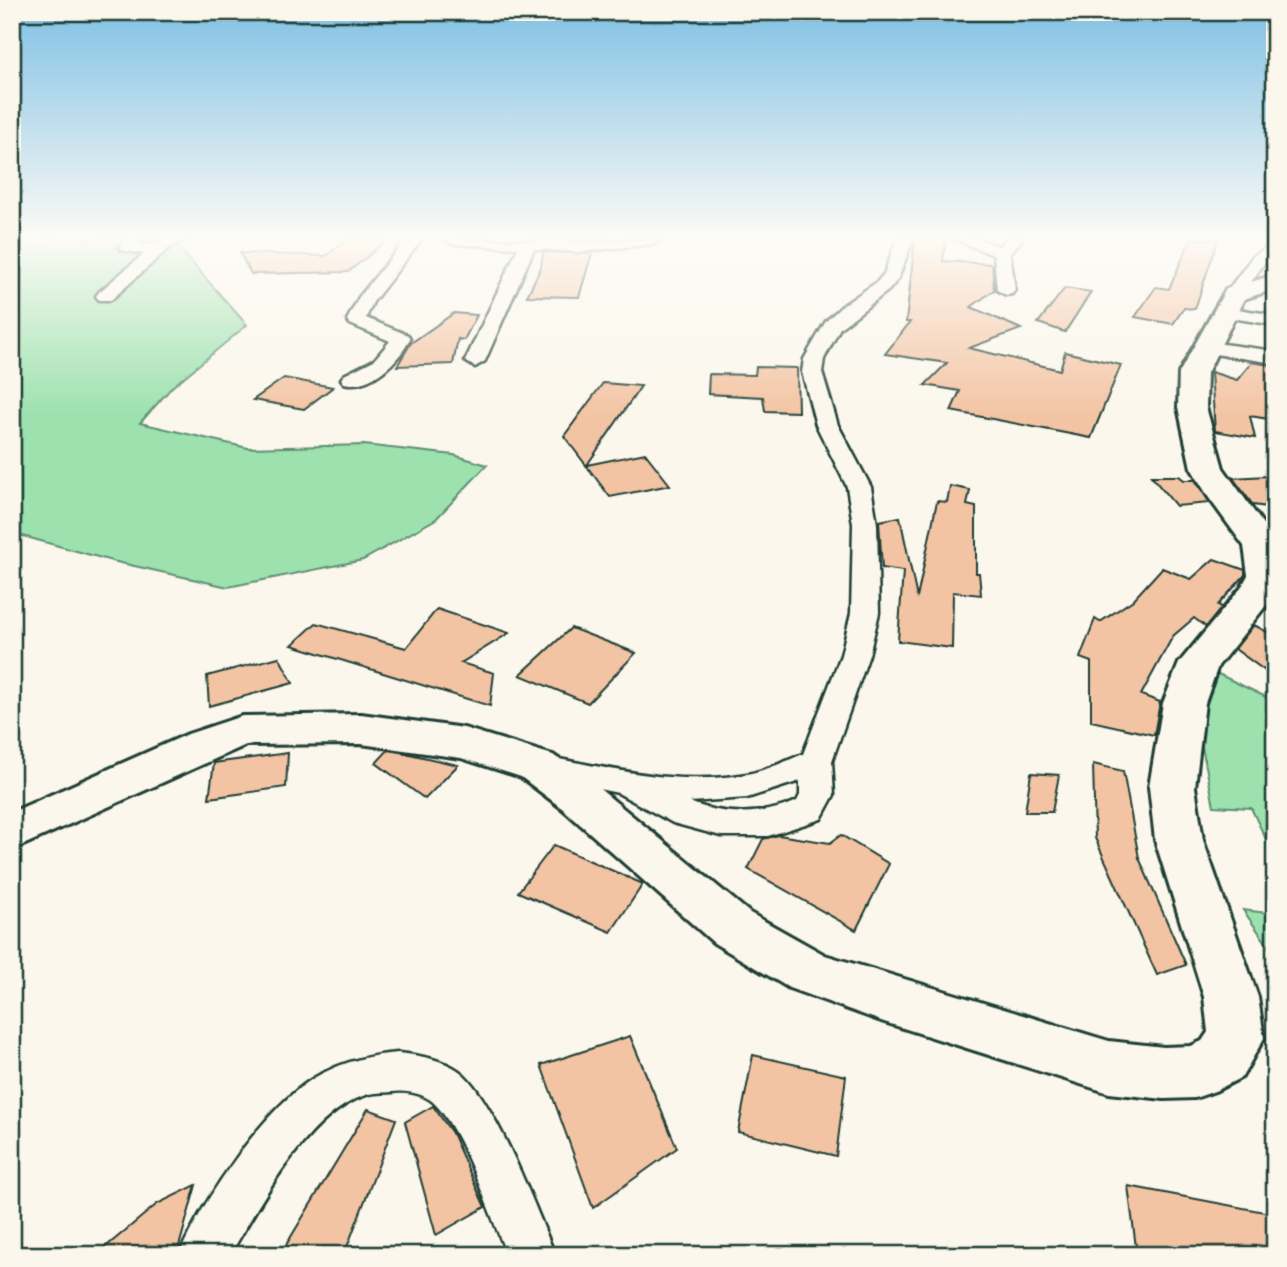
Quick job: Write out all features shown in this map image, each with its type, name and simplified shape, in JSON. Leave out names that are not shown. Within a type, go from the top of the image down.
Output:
[{"type":"street","points":[[351,379],[391,358],[401,339],[356,320],[367,298]]},
{"type":"street","points":[[475,360],[503,298]]},
{"type":"street","points":[[12,832],[203,745],[242,731],[302,727],[361,729],[464,743],[537,766],[630,785],[697,818],[737,823],[778,823],[809,810],[817,795],[816,761],[858,645],[865,612],[865,545],[859,487],[827,425],[811,372],[814,359],[832,325],[865,298]]},
{"type":"street","points":[[537,766],[579,797],[732,928],[808,972],[1109,1067],[1164,1073],[1195,1072],[1222,1059],[1236,1038],[1231,997],[1180,840],[1172,787],[1184,703],[1199,663],[1258,592],[1266,575],[1268,547],[1225,498],[1207,468],[1196,432],[1190,390],[1193,373],[1236,309]]},
{"type":"street","points":[[1236,309],[1275,320]]},
{"type":"street","points":[[1236,309],[1275,358]]},
{"type":"street","points":[[203,1255],[255,1172],[301,1113],[330,1090],[358,1075],[380,1070],[413,1073],[449,1088],[468,1114],[531,1255]]},
{"type":"green space","points":[[12,298],[223,298],[247,325],[172,387],[140,423],[248,448],[364,445],[454,455],[487,465],[436,519],[363,560],[228,587],[112,561],[12,533]]},
{"type":"green space","points":[[1210,670],[1270,699],[1275,696],[1275,858],[1251,808],[1214,806],[1198,727]]},
{"type":"green space","points":[[1243,910],[1275,914],[1275,955]]},
{"type":"building","points":[[909,298],[983,298],[971,307],[1021,329],[969,348],[1060,370],[1065,352],[1121,365],[1091,438],[951,411],[960,391],[925,385],[947,363],[885,354],[910,322],[906,322]]},
{"type":"building","points":[[1057,298],[1087,298],[1065,332],[1038,323]]},
{"type":"building","points":[[1148,298],[1199,298],[1195,309],[1184,308],[1173,324],[1135,317]]},
{"type":"building","points":[[454,313],[477,315],[464,340],[458,339],[453,364],[397,366],[411,343]]},
{"type":"building","points":[[1252,362],[1275,366],[1275,420],[1250,416],[1255,438],[1215,431],[1211,372],[1237,380]]},
{"type":"building","points":[[756,367],[797,368],[798,412],[765,411],[763,397],[708,394],[709,374],[755,375]]},
{"type":"building","points":[[284,378],[333,387],[304,409],[253,400]]},
{"type":"building","points":[[603,383],[641,386],[587,465],[645,453],[670,485],[610,497],[564,436]]},
{"type":"building","points":[[1151,476],[1179,476],[1184,480],[1195,480],[1210,503],[1176,506]]},
{"type":"building","points":[[1268,476],[1275,486],[1275,508],[1253,505],[1233,478]]},
{"type":"building","points":[[950,486],[970,490],[967,505],[976,507],[976,573],[979,573],[981,595],[953,592],[952,648],[898,641],[903,571],[882,568],[879,521],[900,517],[917,598],[937,501],[947,502]]},
{"type":"building","points":[[1214,559],[1245,570],[1245,575],[1218,605],[1222,607],[1206,627],[1194,618],[1173,636],[1141,695],[1160,702],[1154,735],[1091,721],[1091,662],[1080,658],[1095,619],[1100,622],[1133,600],[1162,568],[1191,579]]},
{"type":"building","points":[[437,609],[509,633],[461,663],[494,673],[490,706],[292,645],[316,623],[406,648]]},
{"type":"building","points":[[1254,625],[1275,636],[1275,678],[1235,649]]},
{"type":"building","points":[[571,628],[636,653],[588,703],[520,675]]},
{"type":"building","points":[[279,657],[293,683],[209,706],[207,676]]},
{"type":"building","points":[[388,750],[458,765],[425,799],[376,763]]},
{"type":"building","points":[[288,753],[286,787],[209,798],[214,763]]},
{"type":"building","points":[[1093,764],[1123,771],[1139,858],[1186,965],[1157,975],[1095,838]]},
{"type":"building","points":[[1031,773],[1059,775],[1052,812],[1025,812]]},
{"type":"building","points":[[778,835],[830,843],[841,835],[889,864],[856,930],[748,869],[763,839]]},
{"type":"building","points":[[554,845],[643,884],[611,932],[518,892]]},
{"type":"building","points":[[630,1036],[677,1148],[593,1208],[541,1065]]},
{"type":"building","points":[[753,1055],[846,1076],[836,1156],[738,1132]]},
{"type":"building","points":[[433,1106],[452,1133],[485,1207],[436,1235],[405,1122]]},
{"type":"building","points":[[368,1109],[396,1119],[344,1255],[280,1255]]},
{"type":"building","points":[[196,1185],[178,1250],[173,1255],[96,1255],[157,1204]]},
{"type":"building","points":[[1128,1186],[1275,1214],[1275,1255],[1137,1255]]}]
